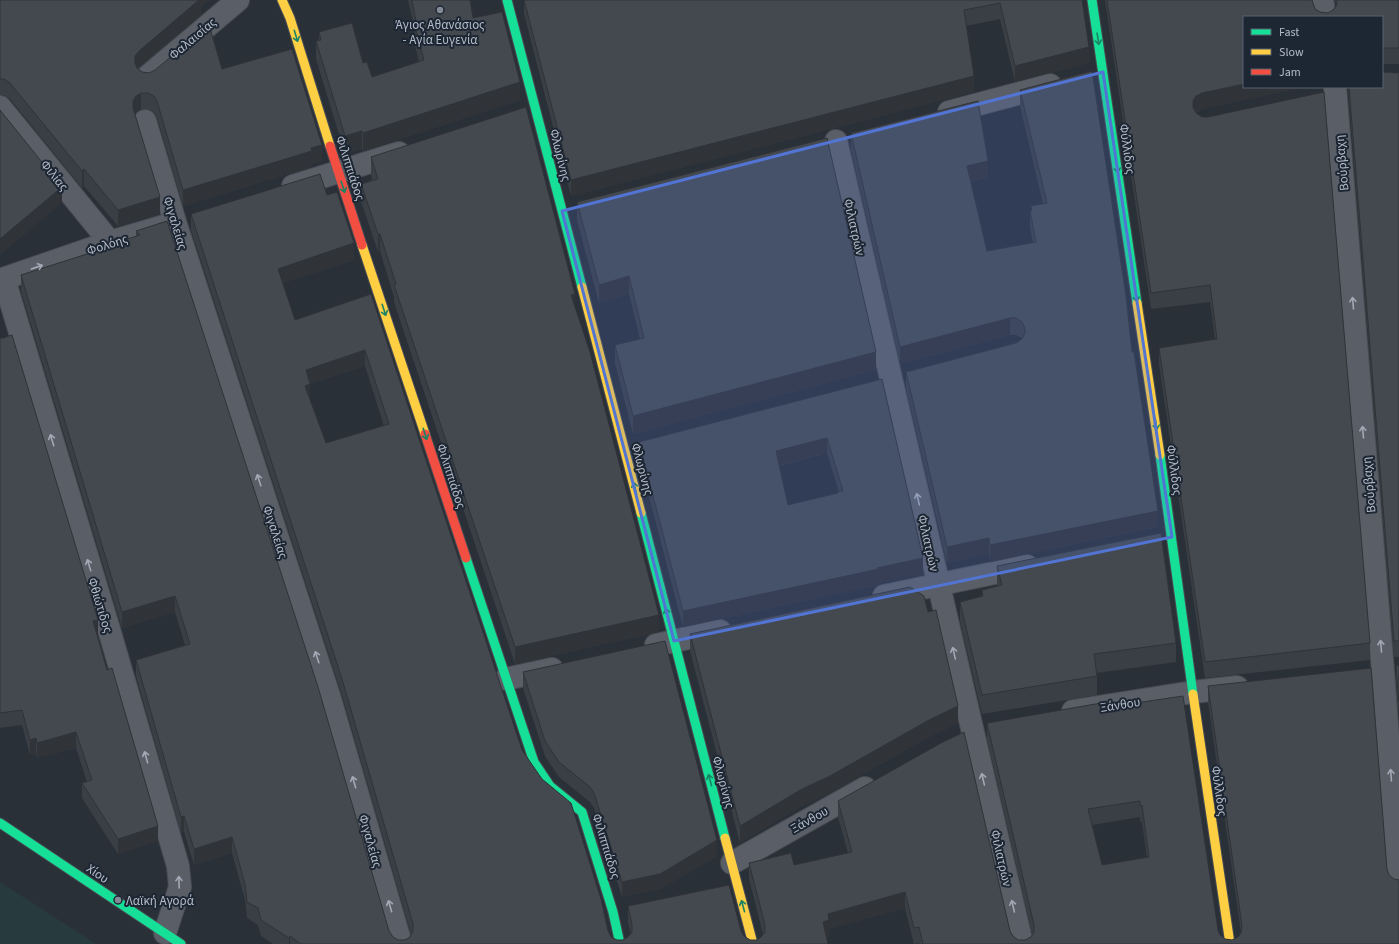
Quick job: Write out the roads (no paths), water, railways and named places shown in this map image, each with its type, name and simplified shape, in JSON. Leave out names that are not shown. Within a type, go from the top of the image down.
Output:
[{"type":"street","name":"Φαλαισίας","points":[[147,77],[238,0]]},
{"type":"street","name":"Φιλιππιάδος","points":[[282,0],[290,18],[338,172],[534,762],[550,786],[582,812],[621,910],[620,944]]},
{"type":"street","name":"Φλωρίνης","points":[[508,0],[562,211],[632,447],[674,641],[732,863],[730,888],[753,944]]},
{"type":"street","name":"Φύλλιδος","points":[[1092,0],[1172,537],[1230,944]]},
{"type":"street","points":[[1322,0],[1325,16]]},
{"type":"street","points":[[927,117],[1103,72]]},
{"type":"street","points":[[1312,98],[1335,90]]},
{"type":"street","name":"Βούρβαχη","points":[[1335,90],[1399,884]]},
{"type":"street","name":"Φιλίας","points":[[0,107],[110,242]]},
{"type":"street","points":[[513,116],[536,108]]},
{"type":"street","name":"Φιγαλείας","points":[[145,121],[183,220],[330,699],[401,944]]},
{"type":"street","name":"Φιλιατρών","points":[[859,135],[828,143],[883,381],[938,584],[962,734],[1022,944]]},
{"type":"street","points":[[272,193],[414,148]]},
{"type":"street","points":[[562,211],[585,205]]},
{"type":"street","name":"Φολόης","points":[[2,279],[110,242],[183,220]]},
{"type":"street","name":"Φθιώτιδος","points":[[2,279],[10,338],[108,626],[178,866],[180,887],[173,938]]},
{"type":"street","points":[[883,381],[914,373]]},
{"type":"street","points":[[1149,542],[1172,537]]},
{"type":"street","points":[[868,599],[1047,562]]},
{"type":"street","points":[[636,650],[736,628]]},
{"type":"street","points":[[506,680],[567,665]]},
{"type":"street","name":"Ξάνθου","points":[[1057,714],[1193,692],[1259,684]]},
{"type":"street","points":[[962,734],[994,724]]},
{"type":"street","name":"Ξάνθου","points":[[732,863],[880,779]]},
{"type":"street","name":"Χίου","points":[[0,823],[173,938]]},
{"type":"place","name":"Άγιος Αθανάσιος - Αγία Ευγενία","points":[[440,10]]},
{"type":"place","name":"Λαϊκή Αγορά","points":[[118,900]]}]
